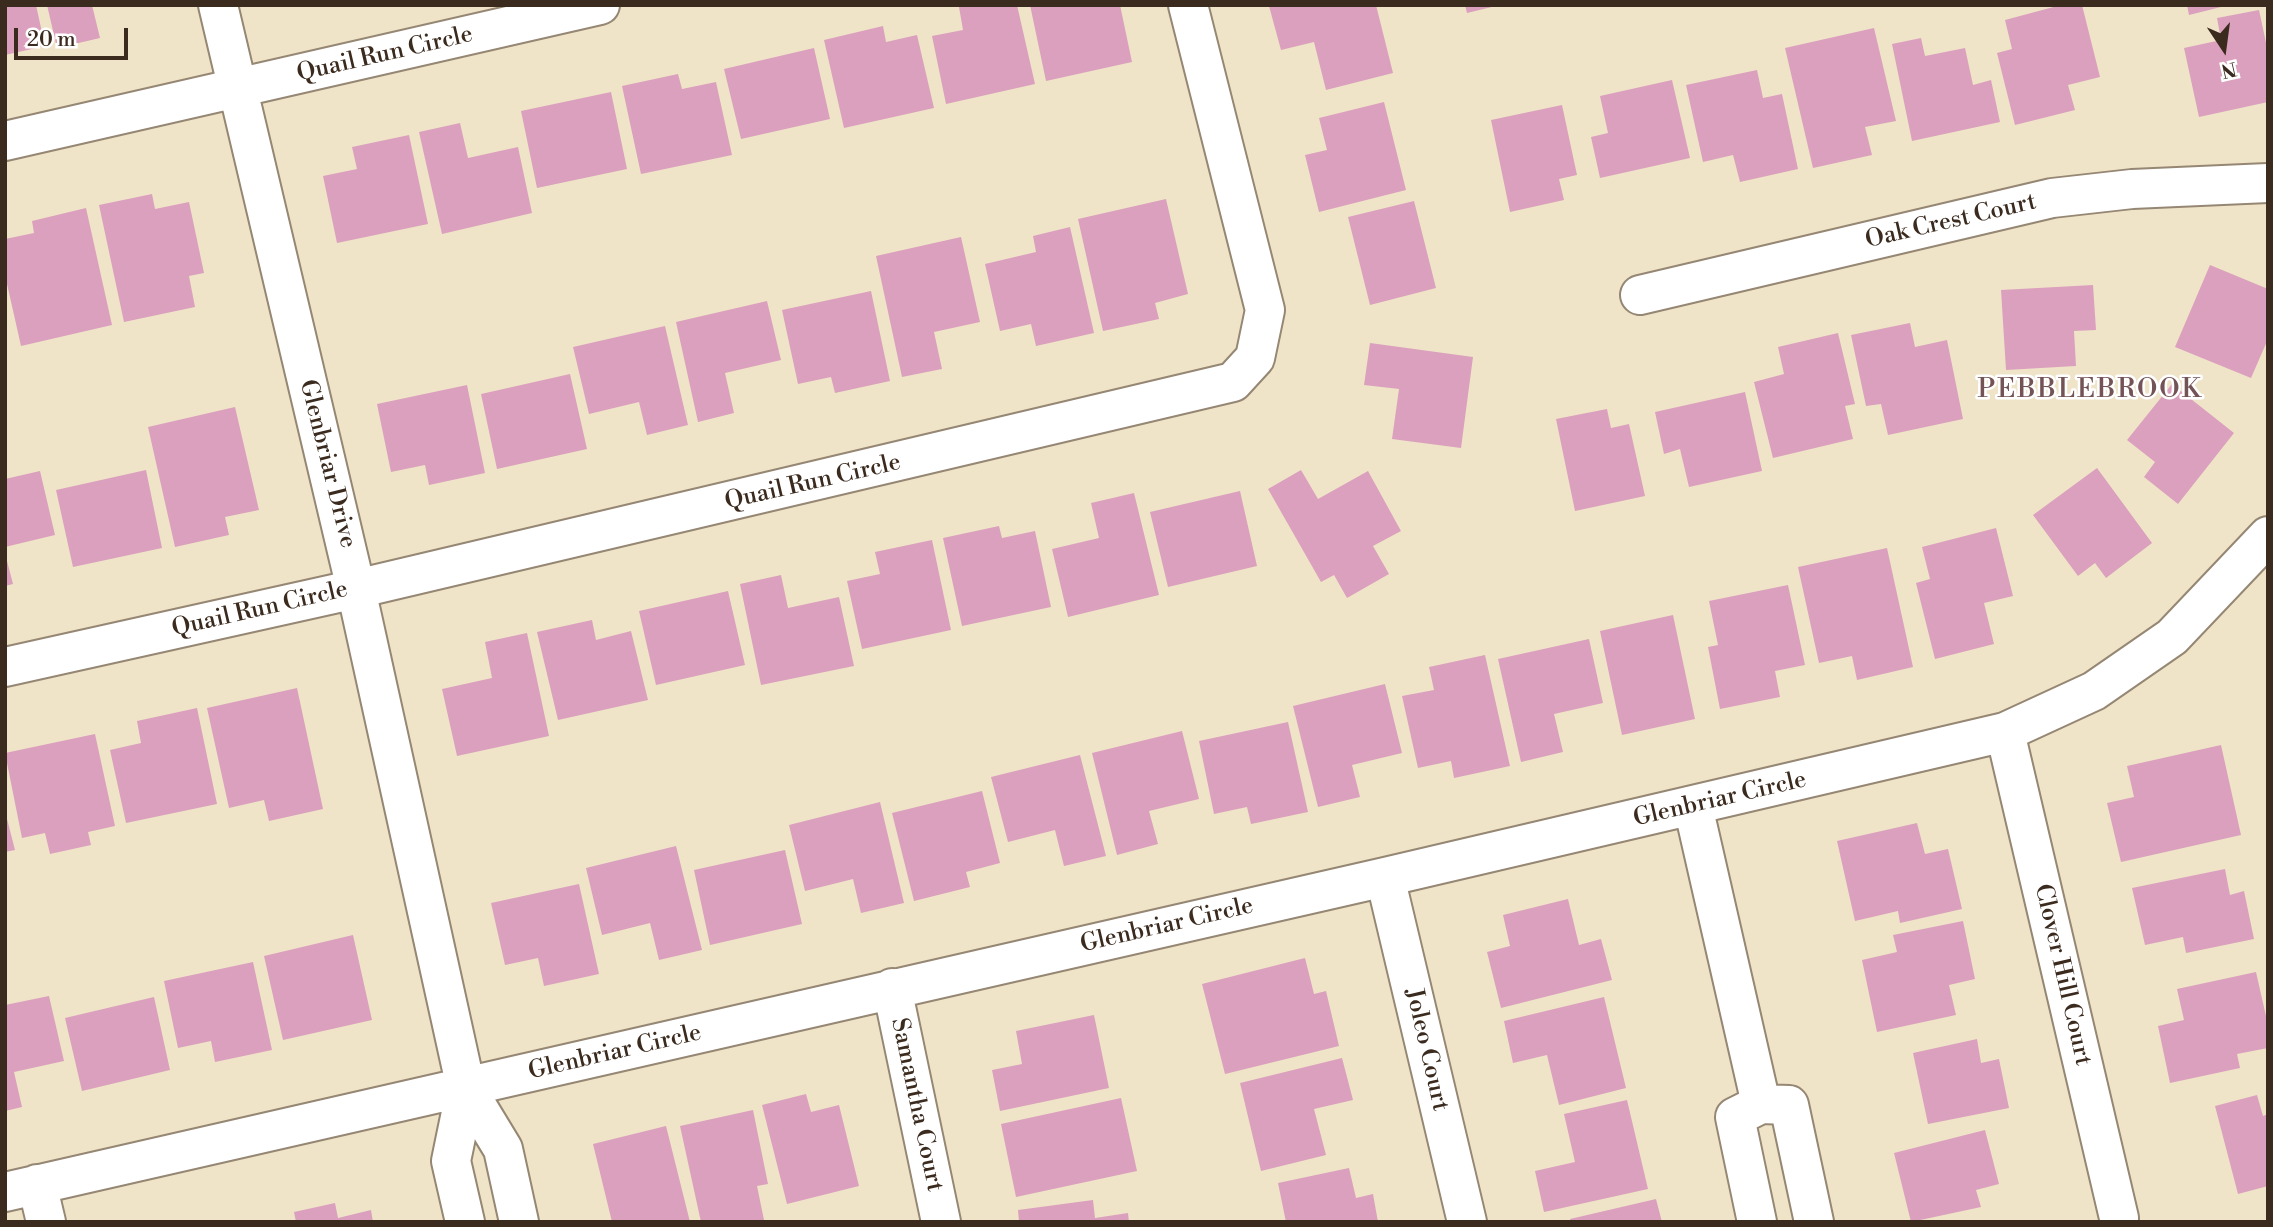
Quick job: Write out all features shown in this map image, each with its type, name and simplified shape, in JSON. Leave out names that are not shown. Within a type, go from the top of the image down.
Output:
[{"type":"street","name":"Glenbriar Drive","points":[[218,5],[356,589],[466,1088],[503,1149],[519,1222]]},
{"type":"street","name":"Quail Run Circle","points":[[5,141],[600,5]]},
{"type":"street","name":"Quail Run Circle","points":[[5,667],[356,589],[1233,383],[1255,358],[1265,310],[1188,5]]},
{"type":"street","name":"Oak Crest Court","points":[[1640,295],[2052,198],[2132,189],[2268,183]]},
{"type":"street","name":"Glenbriar Circle","points":[[21,1188],[1385,877],[2005,732],[2094,691],[2172,637],[2268,536]]},
{"type":"street","name":"Clover Hill Court","points":[[2005,732],[2119,1218]]},
{"type":"street","points":[[1693,806],[1762,1109],[1814,1222]]},
{"type":"street","name":"Joleo Court","points":[[1385,877],[1467,1222]]},
{"type":"street","name":"Samantha Court","points":[[891,988],[941,1222]]},
{"type":"street","name":"Glenbriar Drive","points":[[465,1222],[451,1161],[466,1088]]},
{"type":"street","points":[[1757,1222],[1762,1109]]},
{"type":"street","points":[[21,1188],[46,1222]]},
{"type":"building","points":[[5,5],[36,5],[45,46],[5,55]]},
{"type":"building","points":[[47,5],[92,5],[100,38],[57,48]]},
{"type":"building","points":[[1017,5],[1035,84],[946,104],[932,36],[963,30],[959,7]]},
{"type":"building","points":[[1030,5],[1120,5],[1132,62],[1046,81]]},
{"type":"building","points":[[1376,5],[1393,73],[1326,90],[1314,42],[1281,50],[1269,6]]},
{"type":"building","points":[[1465,5],[1495,5],[1496,6],[1467,13]]},
{"type":"building","points":[[2061,5],[2082,5],[2100,77],[2068,85],[2075,110],[2015,125],[1997,53],[2012,49],[2005,20]]},
{"type":"building","points":[[2187,5],[2225,5],[2225,6],[2189,15]]},
{"type":"building","points":[[2259,10],[2268,52],[2268,102],[2199,117],[2184,48],[2221,40],[2217,18]]},
{"type":"building","points":[[883,26],[886,42],[917,35],[934,108],[844,128],[824,40]]},
{"type":"building","points":[[1874,28],[1896,121],[1865,127],[1872,155],[1813,168],[1785,48]]},
{"type":"building","points":[[1921,38],[1925,56],[1965,48],[1973,85],[1991,80],[2000,122],[1912,141],[1892,44]]},
{"type":"building","points":[[814,48],[830,119],[741,139],[724,69]]},
{"type":"building","points":[[1757,70],[1763,98],[1782,94],[1798,169],[1740,182],[1733,155],[1703,162],[1686,85]]},
{"type":"building","points":[[678,74],[682,89],[716,82],[732,155],[641,174],[622,86]]},
{"type":"building","points":[[1672,80],[1690,158],[1600,178],[1591,137],[1608,133],[1600,96]]},
{"type":"building","points":[[611,92],[627,169],[537,188],[521,111]]},
{"type":"building","points":[[1384,102],[1406,190],[1319,212],[1305,155],[1327,150],[1319,118]]},
{"type":"building","points":[[1562,105],[1577,175],[1559,179],[1564,200],[1510,212],[1491,120]]},
{"type":"building","points":[[460,123],[468,158],[518,147],[532,213],[442,234],[419,132]]},
{"type":"building","points":[[409,135],[428,224],[337,243],[323,176],[357,169],[352,147]]},
{"type":"building","points":[[152,194],[155,209],[189,202],[204,273],[189,276],[195,307],[124,322],[99,205]]},
{"type":"building","points":[[1166,199],[1188,294],[1155,303],[1159,319],[1103,331],[1078,219]]},
{"type":"building","points":[[1414,201],[1436,288],[1370,305],[1348,217]]},
{"type":"building","points":[[86,208],[112,325],[21,346],[5,275],[5,239],[34,233],[32,221]]},
{"type":"building","points":[[1070,227],[1094,333],[1036,346],[1031,324],[1000,331],[985,264],[1036,252],[1033,236]]},
{"type":"building","points":[[961,237],[980,322],[934,332],[942,369],[902,377],[876,256]]},
{"type":"building","points":[[2210,265],[2268,289],[2268,339],[2251,378],[2175,347]]},
{"type":"building","points":[[2093,285],[2096,330],[2074,331],[2076,366],[2006,370],[2001,290]]},
{"type":"building","points":[[871,291],[890,381],[835,393],[831,377],[798,384],[782,310]]},
{"type":"building","points":[[767,301],[781,360],[725,373],[734,413],[698,422],[676,322]]},
{"type":"building","points":[[1910,323],[1915,347],[1947,340],[1963,419],[1888,435],[1881,404],[1866,406],[1851,335]]},
{"type":"building","points":[[665,326],[688,425],[647,435],[639,402],[589,414],[573,347]]},
{"type":"building","points":[[1838,333],[1855,404],[1845,406],[1853,439],[1773,458],[1754,382],[1784,374],[1778,347]]},
{"type":"building","points":[[1370,343],[1473,357],[1461,448],[1392,439],[1399,389],[1364,385]]},
{"type":"building","points":[[570,374],[587,449],[497,469],[481,394]]},
{"type":"building","points":[[2172,384],[2234,433],[2178,504],[2144,477],[2155,462],[2127,440]]},
{"type":"building","points":[[467,385],[485,473],[429,485],[425,465],[391,472],[377,404]]},
{"type":"building","points":[[1745,392],[1762,471],[1689,487],[1680,449],[1664,454],[1655,412]]},
{"type":"building","points":[[235,407],[259,510],[225,517],[229,535],[175,547],[148,427]]},
{"type":"building","points":[[1607,409],[1611,428],[1629,424],[1645,496],[1575,511],[1556,419]]},
{"type":"building","points":[[2097,468],[2152,543],[2106,578],[2095,563],[2078,576],[2033,515]]},
{"type":"building","points":[[146,470],[162,548],[73,567],[56,490]]},
{"type":"building","points":[[1301,470],[1318,499],[1368,471],[1401,531],[1373,546],[1389,574],[1347,598],[1334,575],[1321,582],[1268,489]]},
{"type":"building","points":[[40,471],[55,535],[5,547],[5,479]]},
{"type":"building","points":[[1240,491],[1257,566],[1168,587],[1150,512]]},
{"type":"building","points":[[1134,493],[1159,595],[1068,617],[1052,549],[1099,538],[1091,503]]},
{"type":"building","points":[[999,526],[1002,538],[1035,531],[1051,607],[962,626],[943,538]]},
{"type":"building","points":[[1996,528],[2013,596],[1984,603],[1994,644],[1935,659],[1916,583],[1930,579],[1922,547]]},
{"type":"building","points":[[932,540],[951,630],[862,649],[847,581],[880,574],[875,552]]},
{"type":"building","points":[[1887,548],[1913,667],[1857,680],[1852,656],[1819,663],[1798,567]]},
{"type":"building","points":[[5,553],[13,584],[5,586]]},
{"type":"building","points":[[781,575],[788,608],[839,597],[854,666],[761,685],[740,584]]},
{"type":"building","points":[[1788,585],[1805,665],[1775,671],[1780,697],[1720,709],[1708,647],[1718,645],[1709,601]]},
{"type":"building","points":[[728,591],[745,665],[656,685],[639,611]]},
{"type":"building","points":[[1673,615],[1695,719],[1622,735],[1600,631]]},
{"type":"building","points":[[592,620],[596,640],[631,631],[648,700],[558,720],[537,632]]},
{"type":"building","points":[[527,633],[549,736],[457,756],[442,689],[492,678],[485,642]]},
{"type":"building","points":[[1589,639],[1603,703],[1554,714],[1563,752],[1521,762],[1498,659]]},
{"type":"building","points":[[1485,655],[1510,766],[1454,778],[1451,761],[1418,768],[1402,696],[1434,690],[1429,667]]},
{"type":"building","points":[[1385,684],[1402,753],[1352,765],[1360,797],[1318,807],[1293,706]]},
{"type":"building","points":[[297,688],[323,809],[269,821],[264,800],[229,808],[207,708]]},
{"type":"building","points":[[197,708],[217,804],[126,823],[110,750],[141,743],[137,721]]},
{"type":"building","points":[[1288,722],[1308,812],[1251,824],[1247,807],[1214,814],[1199,741]]},
{"type":"building","points":[[1182,731],[1199,799],[1149,811],[1158,844],[1117,855],[1092,753]]},
{"type":"building","points":[[95,734],[115,826],[88,832],[91,845],[50,854],[45,833],[22,838],[5,753]]},
{"type":"building","points":[[2221,745],[2241,835],[2121,862],[2107,803],[2134,797],[2127,766]]},
{"type":"building","points":[[1080,755],[1106,856],[1064,866],[1055,830],[1008,842],[991,777]]},
{"type":"building","points":[[982,791],[1000,863],[966,872],[970,887],[914,901],[892,813]]},
{"type":"building","points":[[880,802],[904,903],[861,913],[853,879],[805,891],[789,825]]},
{"type":"building","points":[[5,811],[15,850],[5,852]]},
{"type":"building","points":[[1917,823],[1925,854],[1948,849],[1962,909],[1900,923],[1898,911],[1855,921],[1837,841]]},
{"type":"building","points":[[676,846],[702,950],[659,960],[650,923],[602,935],[586,868]]},
{"type":"building","points":[[785,850],[802,924],[710,945],[694,870]]},
{"type":"building","points":[[2225,869],[2230,895],[2244,891],[2254,939],[2186,953],[2183,937],[2145,945],[2132,888]]},
{"type":"building","points":[[579,884],[599,974],[544,986],[538,958],[505,965],[491,903]]},
{"type":"building","points":[[1568,899],[1579,945],[1601,939],[1612,980],[1501,1008],[1487,952],[1510,946],[1503,915]]},
{"type":"building","points":[[1963,921],[1975,979],[1949,985],[1956,1015],[1877,1032],[1862,960],[1897,952],[1893,935]]},
{"type":"building","points":[[353,935],[372,1020],[283,1040],[264,956]]},
{"type":"building","points":[[1305,958],[1314,994],[1326,991],[1339,1046],[1225,1074],[1202,984]]},
{"type":"building","points":[[253,962],[272,1050],[215,1062],[211,1041],[178,1048],[164,981]]},
{"type":"building","points":[[2256,972],[2268,1025],[2268,1048],[2237,1054],[2240,1068],[2170,1083],[2158,1026],[2184,1020],[2177,989]]},
{"type":"building","points":[[49,996],[64,1061],[14,1072],[22,1107],[5,1111],[5,1005]]},
{"type":"building","points":[[154,997],[170,1070],[82,1091],[65,1018]]},
{"type":"building","points":[[1604,997],[1626,1088],[1559,1105],[1547,1055],[1513,1063],[1504,1021]]},
{"type":"building","points":[[1094,1015],[1109,1088],[1000,1111],[992,1070],[1022,1064],[1016,1031]]},
{"type":"building","points":[[1977,1039],[1981,1063],[1999,1059],[2009,1108],[1928,1124],[1913,1053]]},
{"type":"building","points":[[1342,1058],[1353,1100],[1314,1109],[1326,1155],[1261,1171],[1240,1083]]},
{"type":"building","points":[[806,1094],[811,1112],[839,1105],[859,1186],[787,1204],[762,1105]]},
{"type":"building","points":[[2257,1095],[2263,1116],[2268,1114],[2268,1186],[2238,1194],[2215,1106]]},
{"type":"building","points":[[1121,1098],[1137,1171],[1016,1197],[1001,1124]]},
{"type":"building","points":[[1627,1100],[1648,1189],[1544,1212],[1535,1171],[1575,1162],[1564,1114]]},
{"type":"building","points":[[753,1110],[768,1184],[757,1186],[764,1220],[701,1222],[680,1126]]},
{"type":"building","points":[[666,1126],[690,1222],[612,1222],[593,1144]]},
{"type":"building","points":[[1985,1130],[1999,1184],[1976,1190],[1981,1207],[1911,1222],[1894,1153]]},
{"type":"building","points":[[1349,1168],[1356,1198],[1373,1194],[1378,1222],[1286,1222],[1278,1183]]},
{"type":"building","points":[[1656,1199],[1662,1222],[1571,1222],[1570,1219]]},
{"type":"building","points":[[1093,1200],[1095,1218],[1128,1213],[1129,1222],[1019,1222],[1018,1210]]},
{"type":"building","points":[[335,1203],[338,1218],[371,1210],[373,1222],[296,1222],[294,1212]]},
{"type":"district","name":"PEBBLEBROOK","points":[[2090,391]]}]
